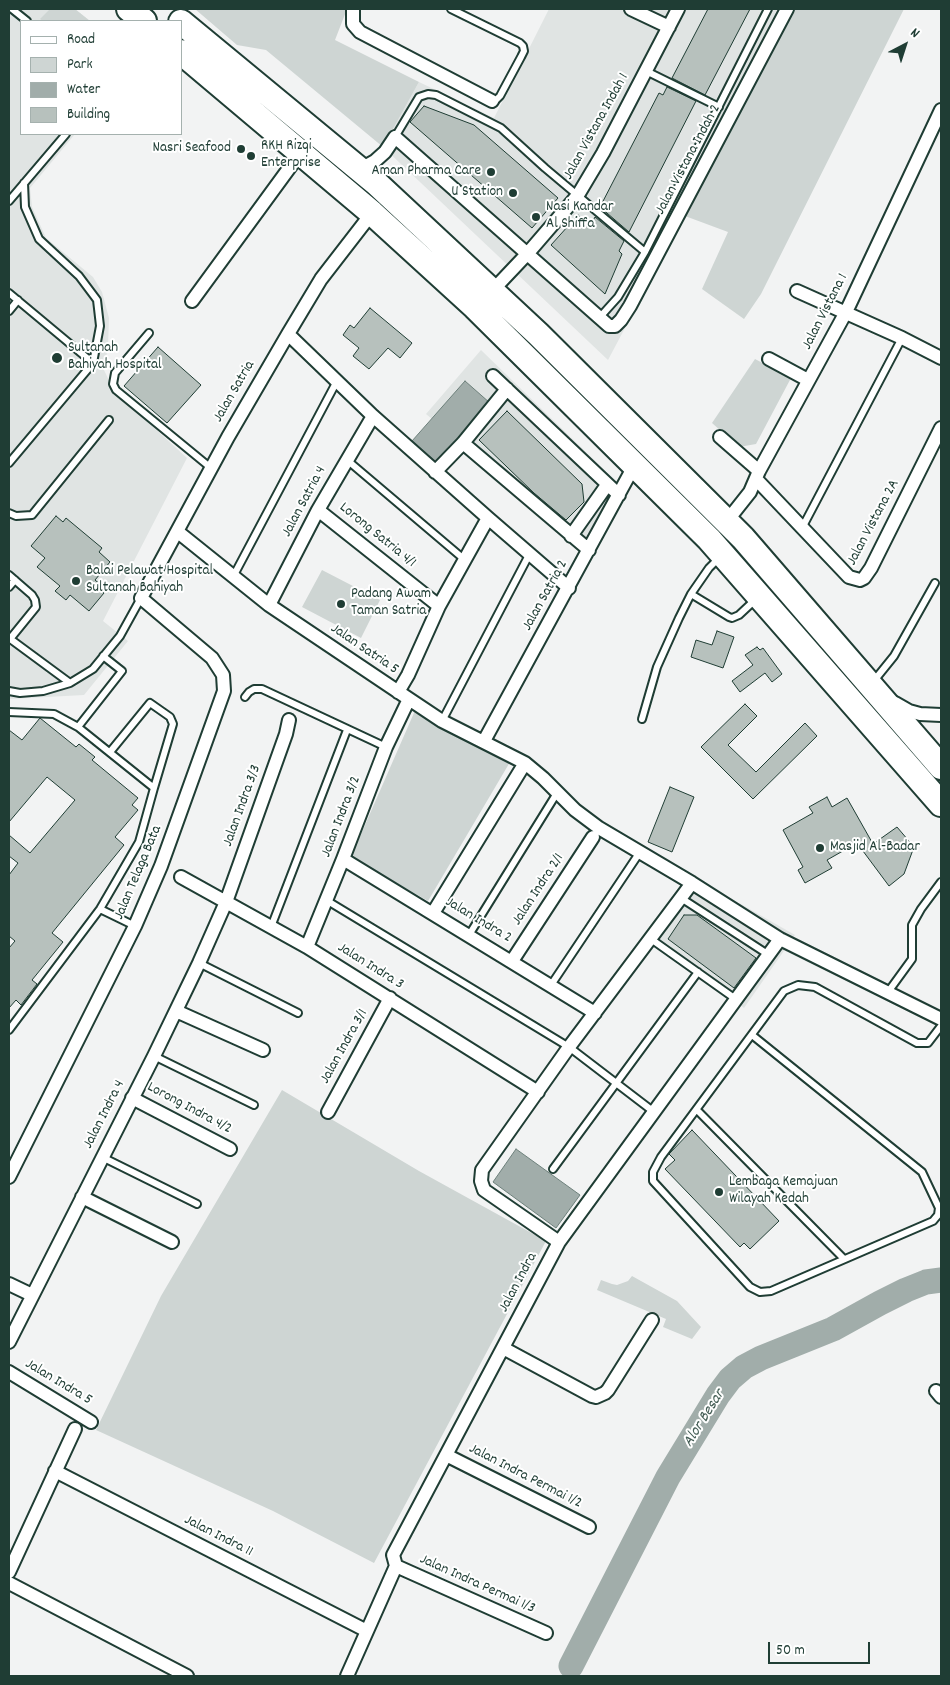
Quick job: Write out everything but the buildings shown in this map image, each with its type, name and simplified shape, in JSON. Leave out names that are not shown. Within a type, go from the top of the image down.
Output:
[{"type":"highway","points":[[129,9],[143,20]]},
{"type":"highway","points":[[165,9],[179,20]]},
{"type":"highway","points":[[182,23],[376,183],[493,290],[578,373],[727,521],[871,684],[941,767]]},
{"type":"highway","points":[[182,53],[372,213],[474,307],[724,554],[941,804]]},
{"type":"street","points":[[353,9],[353,24],[360,32],[492,101]]},
{"type":"street","points":[[631,9],[669,27]]},
{"type":"street","name":"Jalan Vistana Indah 1","points":[[493,290],[578,195],[603,153],[678,9]]},
{"type":"street","name":"Jalan Vistana Indah 2","points":[[600,317],[609,326],[617,324],[630,306],[787,9]]},
{"type":"street","name":"Jalan Vistana 1","points":[[727,521],[750,492],[808,380],[846,312],[941,110]]},
{"type":"street","points":[[359,170],[375,161],[385,152],[395,137],[600,317]]},
{"type":"street","points":[[192,301],[301,152]]},
{"type":"street","name":"Jalan Satria","points":[[141,598],[211,468],[321,279],[372,213]]},
{"type":"street","points":[[797,290],[941,358]]},
{"type":"street","points":[[288,334],[373,416],[569,588]]},
{"type":"street","points":[[769,359],[808,380]]},
{"type":"street","points":[[493,376],[619,495]]},
{"type":"street","points":[[435,472],[463,443],[506,389]]},
{"type":"street","name":"Jalan Satria 4","points":[[269,605],[318,510],[373,416]]},
{"type":"street","name":"Jalan Vistana 2A","points":[[720,437],[758,475],[802,528],[849,578],[860,580],[872,568],[941,428]]},
{"type":"street","points":[[463,443],[589,550]]},
{"type":"street","name":"Jalan Satria 2","points":[[484,741],[634,466]]},
{"type":"street","points":[[572,536],[607,485]]},
{"type":"street","name":"Lorong Satria 4/1","points":[[318,510],[439,606]]},
{"type":"street","points":[[398,692],[408,675],[439,606],[488,518]]},
{"type":"street","name":"Jalan Satria 5","points":[[178,532],[269,605],[442,722],[484,741],[525,763],[576,810],[599,828],[692,883],[780,939],[941,1019]]},
{"type":"street","name":"Jalan Telaga Bata","points":[[9,1177],[135,926],[162,866],[224,691],[223,675],[212,658],[141,598]]},
{"type":"street","points":[[871,684],[890,700],[909,711],[920,714],[941,715]]},
{"type":"street","name":"Jalan Indra 3/2","points":[[307,947],[386,747],[409,700]]},
{"type":"street","name":"Jalan Indra 3/3","points":[[226,902],[286,734],[289,720]]},
{"type":"street","points":[[433,913],[525,763]]},
{"type":"street","name":"Jalan Indra 2/1","points":[[512,961],[593,837]]},
{"type":"street","name":"Jalan Indra 2","points":[[343,859],[595,1013]]},
{"type":"street","name":"Jalan Indra 3","points":[[182,877],[307,947],[538,1092]]},
{"type":"street","points":[[559,1242],[484,1190],[481,1181],[482,1170],[569,1048],[692,883]]},
{"type":"street","name":"Jalan Indra 4","points":[[9,1342],[154,1056],[226,902]]},
{"type":"street","name":"Jalan Indra","points":[[346,1676],[396,1566],[393,1555],[559,1242],[780,939]]},
{"type":"street","name":"Jalan Indra 3/1","points":[[328,1112],[390,998]]},
{"type":"street","points":[[176,1011],[263,1050]]},
{"type":"street","name":"Lorong Indra 4/2","points":[[132,1098],[230,1149]]},
{"type":"street","points":[[82,1197],[172,1242]]},
{"type":"street","points":[[9,1284],[32,1295]]},
{"type":"street","points":[[503,1348],[592,1396],[601,1396],[608,1390],[652,1320]]},
{"type":"street","name":"Jalan Indra 5","points":[[9,1372],[91,1422]]},
{"type":"street","points":[[9,1572],[75,1429]]},
{"type":"street","name":"Jalan Indra Permai 1/2","points":[[446,1455],[590,1527]]},
{"type":"street","name":"Jalan Indra 11","points":[[55,1471],[367,1631]]},
{"type":"street","name":"Jalan Indra Permai 1/3","points":[[396,1566],[546,1633]]},
{"type":"street","points":[[9,1583],[187,1676]]},
{"type":"lane","points":[[12,9],[26,20]]},
{"type":"lane","points":[[451,9],[523,46],[524,51],[521,58],[500,96],[492,101]]},
{"type":"lane","points":[[600,317],[618,296],[645,252],[768,9]]},
{"type":"lane","points":[[646,71],[719,107]]},
{"type":"lane","points":[[395,137],[419,97],[428,94],[436,95],[501,128],[645,252]]},
{"type":"lane","points":[[9,202],[65,135]]},
{"type":"lane","points":[[9,462],[92,363],[100,326],[97,300],[79,276],[39,239],[25,207],[24,183]]},
{"type":"lane","points":[[9,293],[92,363]]},
{"type":"lane","points":[[9,311],[18,300]]},
{"type":"lane","points":[[149,333],[115,373],[113,384],[116,390],[211,468]]},
{"type":"lane","points":[[802,528],[902,338]]},
{"type":"lane","points":[[234,576],[337,381]]},
{"type":"lane","points":[[9,513],[16,516],[32,515],[110,420]]},
{"type":"lane","points":[[346,460],[465,560]]},
{"type":"lane","points":[[442,722],[529,554]]},
{"type":"lane","points":[[642,719],[661,659],[678,618],[691,594],[709,568],[724,554]]},
{"type":"lane","points":[[9,575],[36,600],[36,607],[9,639],[70,683]]},
{"type":"lane","points":[[9,587],[15,580]]},
{"type":"lane","points":[[871,684],[894,656],[934,583]]},
{"type":"lane","points":[[691,594],[732,618],[760,596]]},
{"type":"lane","points":[[9,692],[43,691],[70,683],[93,670],[120,636],[141,598]]},
{"type":"lane","points":[[78,727],[122,671],[103,656]]},
{"type":"lane","points":[[246,697],[254,689],[262,689],[386,747]]},
{"type":"lane","points":[[9,1030],[100,909],[139,842],[173,724],[170,717],[150,703],[110,752]]},
{"type":"lane","points":[[289,720],[296,705]]},
{"type":"lane","points":[[9,712],[54,714],[78,727],[154,788]]},
{"type":"lane","points":[[271,927],[347,730]]},
{"type":"lane","points":[[469,935],[557,792]]},
{"type":"lane","points":[[550,985],[640,852]]},
{"type":"lane","points":[[888,992],[912,959],[912,925],[941,882]]},
{"type":"lane","points":[[681,898],[769,955]]},
{"type":"lane","points":[[326,900],[569,1048],[654,1112]]},
{"type":"lane","points":[[100,909],[135,926]]},
{"type":"lane","points":[[651,938],[736,1000]]},
{"type":"lane","points":[[199,962],[298,1013]]},
{"type":"lane","points":[[553,1169],[698,972]]},
{"type":"lane","points":[[752,1035],[922,1172],[939,1208],[938,1215],[933,1221],[771,1291],[760,1292],[750,1287],[653,1181],[653,1172],[662,1157],[784,991],[798,985],[815,987],[917,1043],[928,1043],[941,1026]]},
{"type":"lane","points":[[154,1056],[254,1105]]},
{"type":"lane","points":[[697,1110],[844,1259]]},
{"type":"lane","points":[[102,1157],[197,1204]]},
{"type":"shaded area","name":"Sultanah Bahiyah Hospital","points":[[9,9],[75,9],[89,20],[20,20],[20,135],[74,135],[30,188],[32,207],[46,238],[93,277],[102,292],[109,318],[108,346],[104,370],[114,391],[187,458],[103,621],[128,641],[84,695],[9,699]]},
{"type":"shaded area","points":[[549,9],[794,9],[608,360],[383,147],[419,82],[494,118]]},
{"type":"shaded area","points":[[481,350],[627,492],[590,553],[426,414]]},
{"type":"shaded area","points":[[690,875],[795,935],[744,1008],[646,932]]},
{"type":"green space","points":[[50,9],[75,9],[89,20],[42,20],[40,19]]},
{"type":"green space","points":[[195,9],[347,9],[335,40],[419,82],[383,147],[266,50],[237,45]]},
{"type":"green space","points":[[794,9],[904,9],[761,294],[744,319],[702,289],[728,232],[685,216]]},
{"type":"green space","points":[[755,359],[791,378],[756,444],[739,447],[712,423]]},
{"type":"green space","name":"Padang Awam Taman Satria","points":[[322,570],[380,600],[361,638],[302,607]]},
{"type":"green space","points":[[417,706],[510,762],[428,901],[351,857]]},
{"type":"green space","points":[[282,1090],[419,1171],[546,1241],[374,1563],[273,1511],[96,1430],[161,1296]]},
{"type":"green space","points":[[632,1276],[677,1301],[701,1327],[692,1339],[663,1327],[666,1319],[597,1290],[601,1280],[617,1285],[628,1281]]},
{"type":"water","points":[[465,381],[490,403],[437,463],[412,441]]},
{"type":"water","points":[[516,1149],[580,1195],[556,1228],[493,1182]]},
{"type":"waterway","name":"Alor Besar","points":[[571,1666],[668,1477],[718,1395],[730,1379],[744,1367],[761,1358],[833,1329],[906,1290],[926,1282],[941,1280]]},
{"type":"place","name":"Nasri Seafood","points":[[241,149]]},
{"type":"place","name":"RKH Rizqi Enterprise","points":[[251,156]]},
{"type":"place","name":"Aman Pharma Care","points":[[491,172]]},
{"type":"place","name":"U Station","points":[[513,193]]},
{"type":"place","name":"Nasi Kandar Al Shiffa","points":[[536,217]]},
{"type":"place","name":"Sultanah Bahiyah Hospital","points":[[57,358]]},
{"type":"place","name":"Balai Pelawat Hospital Sultanah Bahiyah","points":[[76,581]]},
{"type":"place","name":"Padang Awam Taman Satria","points":[[341,604]]},
{"type":"place","name":"Masjid Al-Badar","points":[[820,848]]},
{"type":"place","name":"Lembaga Kemajuan Wilayah Kedah","points":[[719,1192]]}]
